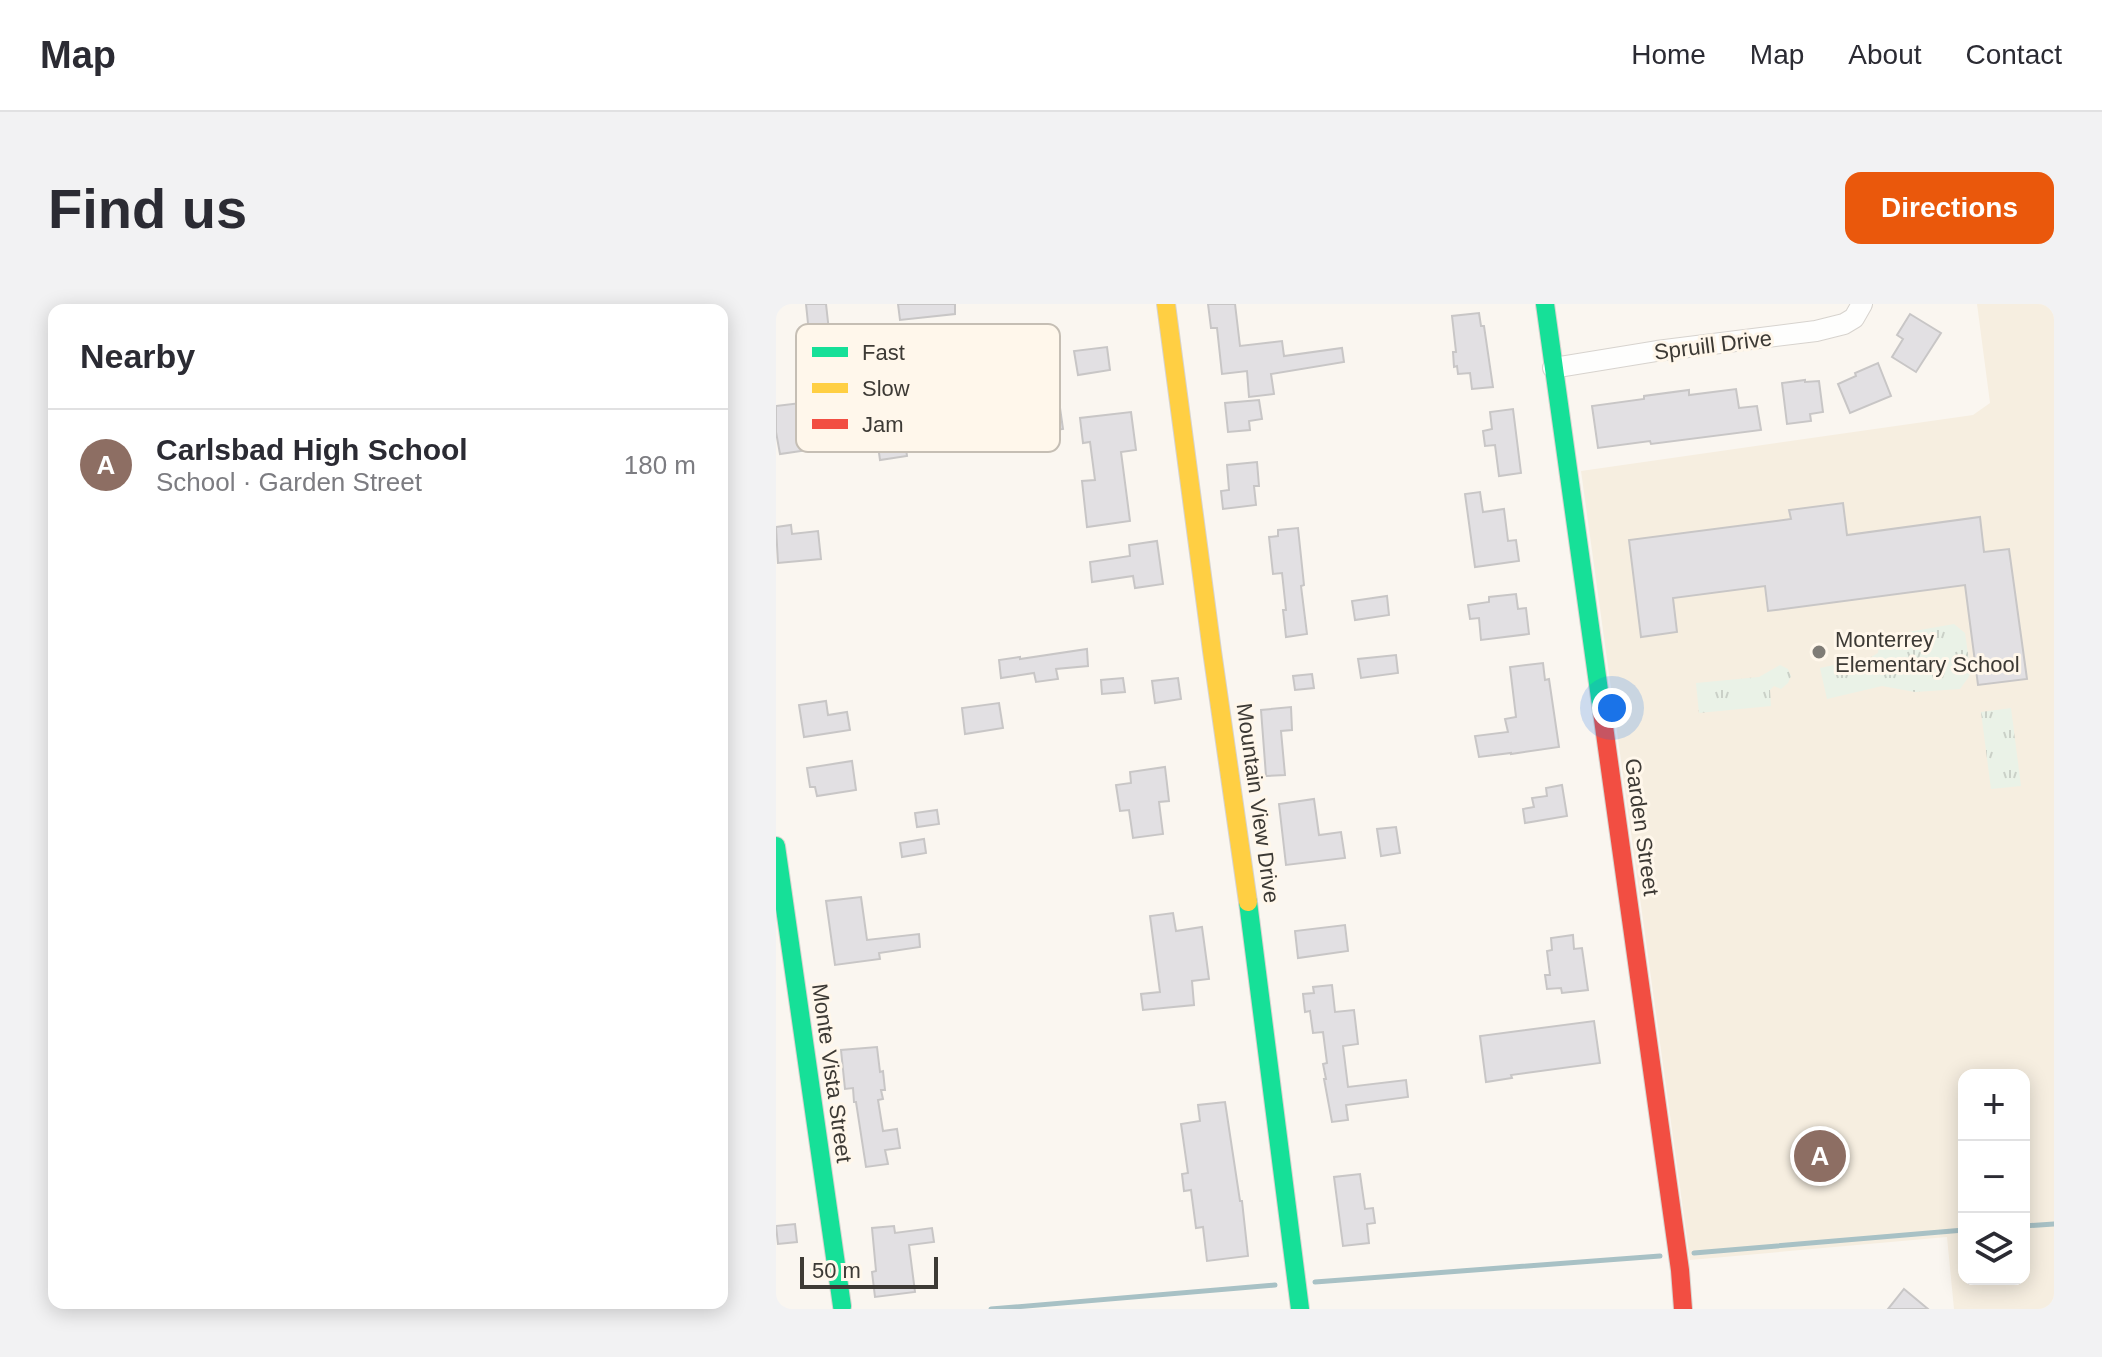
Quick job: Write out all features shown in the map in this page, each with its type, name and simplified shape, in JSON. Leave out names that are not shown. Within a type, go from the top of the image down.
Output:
[{"type":"street","name":"Mountain View Drive","points":[[1166,304],[1259,975],[1300,1309]]},
{"type":"street","name":"Garden Street","points":[[1545,304],[1683,1309]]},
{"type":"street","name":"Spruill Drive","points":[[1553,368],[1830,328],[1854,318],[1862,304]]},
{"type":"street","name":"Monte Vista Street","points":[[776,846],[842,1306]]},
{"type":"shaded area","name":"Monterrey Elementary School","points":[[1977,304],[2054,304],[2054,1309],[1954,1309],[1947,1237],[1690,1260],[1581,471],[1973,415],[1990,403]]},
{"type":"green space","points":[[1954,624],[1965,633],[1971,674],[1960,689],[1915,692],[1882,686],[1827,699],[1820,668],[1871,657],[1878,653],[1880,637]]},
{"type":"green space","points":[[1780,665],[1788,669],[1791,676],[1781,689],[1774,686],[1770,690],[1771,706],[1699,713],[1696,683],[1759,677]]},
{"type":"green space","points":[[2011,708],[2021,786],[1991,789],[1981,712]]},
{"type":"building","points":[[806,304],[826,304],[828,324],[808,324]]},
{"type":"building","points":[[898,304],[955,304],[955,314],[900,320]]},
{"type":"building","points":[[1208,304],[1235,304],[1240,346],[1282,341],[1284,356],[1342,348],[1344,362],[1271,374],[1274,394],[1249,397],[1247,371],[1222,374],[1217,328],[1211,328]]},
{"type":"building","points":[[1479,313],[1481,326],[1484,326],[1493,387],[1472,389],[1470,373],[1458,374],[1457,366],[1454,367],[1453,352],[1456,352],[1452,316]]},
{"type":"building","points":[[1910,314],[1941,333],[1916,372],[1892,357],[1903,339],[1897,335]]},
{"type":"building","points":[[1107,347],[1110,370],[1078,375],[1074,351]]},
{"type":"building","points":[[1878,363],[1891,396],[1850,413],[1838,384]]},
{"type":"building","points":[[1819,381],[1823,412],[1810,414],[1811,421],[1787,424],[1782,383]]},
{"type":"building","points":[[1736,389],[1739,408],[1757,406],[1761,430],[1598,448],[1592,406],[1689,390],[1689,395]]},
{"type":"building","points":[[1259,400],[1262,419],[1249,421],[1250,430],[1228,432],[1225,403]]},
{"type":"building","points":[[796,404],[796,452],[780,454],[776,406]]},
{"type":"building","points":[[1513,409],[1521,473],[1499,476],[1495,445],[1485,446],[1483,431],[1492,429],[1490,412]]},
{"type":"building","points":[[1131,412],[1136,450],[1121,452],[1130,521],[1087,527],[1082,481],[1095,480],[1090,442],[1083,443],[1080,418]]},
{"type":"building","points":[[879,452],[906,452],[907,456],[880,460]]},
{"type":"building","points":[[1257,462],[1259,486],[1254,486],[1256,505],[1223,509],[1221,491],[1229,490],[1227,465]]},
{"type":"building","points":[[1480,492],[1483,512],[1504,509],[1508,541],[1516,540],[1519,561],[1475,567],[1465,494]]},
{"type":"building","points":[[1843,503],[1847,535],[1980,517],[1984,552],[2009,549],[2027,679],[1978,685],[1965,585],[1768,611],[1765,586],[1673,598],[1677,632],[1641,637],[1629,540],[1791,519],[1789,510]]},
{"type":"building","points":[[791,525],[792,534],[818,531],[821,559],[778,563],[776,527]]},
{"type":"building","points":[[1298,528],[1307,634],[1286,637],[1282,573],[1273,574],[1269,537],[1278,536],[1278,530]]},
{"type":"building","points":[[1157,541],[1163,584],[1135,588],[1133,576],[1092,582],[1090,562],[1130,556],[1129,545]]},
{"type":"building","points":[[1516,594],[1518,609],[1526,608],[1529,634],[1481,640],[1479,618],[1470,619],[1468,605],[1489,602],[1489,597]]},
{"type":"building","points":[[1387,596],[1389,615],[1355,620],[1352,601]]},
{"type":"building","points":[[1087,649],[1088,666],[1056,669],[1058,679],[1036,682],[1034,673],[1001,678],[999,660]]},
{"type":"building","points":[[1396,655],[1398,673],[1361,678],[1358,659]]},
{"type":"building","points":[[1543,663],[1545,680],[1549,679],[1559,747],[1479,757],[1475,736],[1508,732],[1505,719],[1516,717],[1510,667]]},
{"type":"building","points":[[1312,674],[1314,688],[1295,690],[1293,676]]},
{"type":"building","points":[[1123,678],[1125,692],[1102,694],[1101,680]]},
{"type":"building","points":[[1178,678],[1181,699],[1155,703],[1152,681]]},
{"type":"building","points":[[826,701],[828,715],[847,712],[850,730],[804,737],[799,705]]},
{"type":"building","points":[[999,703],[1003,728],[965,734],[962,708]]},
{"type":"building","points":[[1291,707],[1292,730],[1281,731],[1285,775],[1266,776],[1261,710]]},
{"type":"building","points":[[852,761],[856,790],[817,796],[815,787],[810,787],[807,768]]},
{"type":"building","points":[[1165,767],[1169,801],[1159,802],[1163,834],[1133,838],[1129,810],[1120,811],[1116,785],[1131,783],[1130,772]]},
{"type":"building","points":[[1562,785],[1567,816],[1525,823],[1523,809],[1534,807],[1532,798],[1547,796],[1546,788]]},
{"type":"building","points":[[1314,799],[1319,835],[1341,832],[1345,858],[1286,865],[1279,804]]},
{"type":"building","points":[[937,810],[939,824],[917,827],[915,813]]},
{"type":"building","points":[[1396,827],[1400,853],[1381,856],[1377,829]]},
{"type":"building","points":[[924,839],[926,853],[902,857],[900,843]]},
{"type":"building","points":[[861,897],[867,940],[919,934],[920,947],[879,953],[880,959],[835,965],[826,901]]},
{"type":"building","points":[[1173,913],[1176,931],[1202,927],[1209,979],[1192,981],[1194,1005],[1143,1010],[1141,994],[1160,992],[1150,916]]},
{"type":"building","points":[[1345,925],[1348,951],[1298,958],[1295,931]]},
{"type":"building","points":[[1573,935],[1574,949],[1582,948],[1588,990],[1562,993],[1561,988],[1547,989],[1545,975],[1550,975],[1547,951],[1552,950],[1551,938]]},
{"type":"building","points":[[1332,985],[1335,1012],[1354,1010],[1358,1044],[1343,1046],[1348,1087],[1406,1080],[1408,1097],[1346,1105],[1348,1120],[1332,1122],[1324,1079],[1323,1064],[1327,1063],[1323,1032],[1313,1033],[1310,1011],[1305,1012],[1303,994],[1314,993],[1313,987]]},
{"type":"building","points":[[1594,1021],[1600,1063],[1511,1075],[1512,1078],[1486,1082],[1480,1036]]},
{"type":"building","points":[[877,1047],[885,1090],[881,1090],[883,1099],[878,1100],[883,1131],[897,1129],[900,1148],[885,1150],[888,1164],[866,1167],[853,1088],[845,1089],[841,1050]]},
{"type":"building","points":[[1225,1102],[1248,1256],[1207,1261],[1203,1227],[1196,1228],[1191,1190],[1184,1191],[1182,1174],[1188,1173],[1181,1124],[1200,1121],[1198,1105]]},
{"type":"building","points":[[1360,1174],[1365,1209],[1373,1208],[1375,1223],[1367,1224],[1369,1243],[1343,1246],[1334,1177]]},
{"type":"building","points":[[795,1224],[797,1242],[778,1244],[776,1226]]},
{"type":"building","points":[[894,1226],[895,1233],[932,1228],[934,1242],[909,1245],[915,1292],[875,1297],[872,1228]]},
{"type":"building","points":[[1904,1289],[1928,1309],[1888,1309]]},
{"type":"waterway","points":[[2030,1226],[2054,1224]]},
{"type":"waterway","points":[[1694,1253],[1958,1231]]},
{"type":"waterway","points":[[1315,1282],[1660,1256]]},
{"type":"waterway","points":[[991,1309],[1275,1285]]},
{"type":"traffic: fast","points":[[1545,304],[1602,712]]},
{"type":"traffic: fast","points":[[776,846],[842,1306]]},
{"type":"traffic: fast","points":[[1248,902],[1300,1309]]},
{"type":"traffic: slow","points":[[1166,304],[1248,902]]},
{"type":"traffic: jam","points":[[1602,712],[1683,1309]]},
{"type":"place","name":"Monterrey Elementary School","points":[[1819,652]]},
{"type":"place","name":"Carlsbad High School","points":[[1820,1156]]}]
